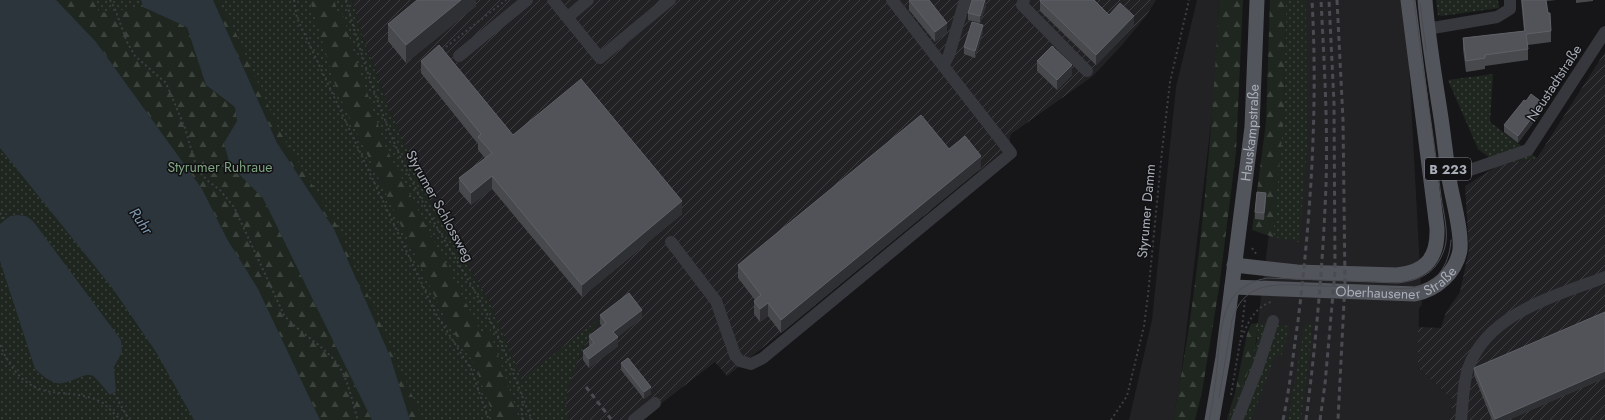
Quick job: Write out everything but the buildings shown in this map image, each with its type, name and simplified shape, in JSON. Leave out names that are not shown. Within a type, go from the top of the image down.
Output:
[{"type":"main road","name":"Hauskampstraße","points":[[1233,276],[1252,127],[1257,0]]},
{"type":"main road","name":"Oberhausener Straße","points":[[1233,276],[1297,272],[1407,274],[1421,268],[1427,263],[1435,251],[1438,242],[1437,228],[1408,0]]},
{"type":"main road","name":"Oberhausener Straße","points":[[1233,276],[1295,290],[1407,294],[1422,293],[1432,288],[1446,277],[1457,260],[1460,250],[1459,233],[1449,178],[1427,29],[1425,0]]},
{"type":"main road","points":[[1212,420],[1223,357],[1233,276]]},
{"type":"street","points":[[459,56],[527,0]]},
{"type":"street","points":[[553,0],[600,58],[670,0]]},
{"type":"street","points":[[568,17],[588,0]]},
{"type":"street","points":[[671,242],[716,301],[735,355],[744,363],[751,364],[756,362],[1011,153],[892,0]]},
{"type":"street","points":[[943,66],[949,55],[965,0]]},
{"type":"street","points":[[1024,0],[1022,5],[1088,71]]},
{"type":"street","points":[[1427,29],[1497,17],[1510,9],[1510,0]]},
{"type":"street","name":"Neustadtstraße","points":[[1467,171],[1528,150],[1605,32]]},
{"type":"street","points":[[1461,420],[1468,367],[1474,355],[1490,334],[1502,324],[1532,306],[1605,277]]},
{"type":"street","points":[[1237,420],[1258,367],[1273,321]]},
{"type":"street","points":[[634,420],[655,403]]},
{"type":"path","points":[[110,0],[115,9],[126,42],[135,56],[166,83],[185,128],[198,169],[208,182],[220,190],[234,207],[284,315],[292,324],[328,354],[339,366],[358,420]]},
{"type":"path","points":[[294,0],[297,18],[436,314],[471,369],[489,420]]},
{"type":"path","name":"Styrumer Schlossweg","points":[[346,0],[374,89],[402,160],[423,203],[468,278],[492,324],[532,420]]},
{"type":"path","name":"Styrumer Damm","points":[[1111,420],[1127,396],[1144,326],[1170,82],[1189,0]]},
{"type":"path","points":[[0,213],[5,220]]},
{"type":"path","points":[[1240,342],[1248,322],[1254,313],[1267,303],[1273,302]]},
{"type":"path","points":[[0,345],[10,365],[28,384],[41,390],[80,395],[102,403],[121,420]]},
{"type":"path","points":[[114,393],[129,420]]},
{"type":"path","points":[[523,420],[521,407],[525,402]]},
{"type":"shaded area","points":[[352,0],[1156,0],[1146,16],[1122,45],[1093,76],[1011,134],[1008,147],[727,376],[715,362],[640,420],[538,420],[489,301],[432,205],[389,108],[363,38]]},
{"type":"shaded area","points":[[1197,0],[1219,0],[1215,89],[1181,376],[1173,420],[1129,420],[1152,320],[1176,87]]},
{"type":"shaded area","points":[[1288,0],[1401,0],[1408,46],[1422,305],[1419,308],[1418,368],[1453,400],[1450,420],[1227,420],[1257,341],[1258,321],[1284,114]]},
{"type":"shaded area","points":[[1605,52],[1605,420],[1450,420],[1453,400],[1418,368],[1418,327],[1441,328],[1446,312],[1460,292],[1469,250],[1465,186],[1499,165],[1537,158]]},
{"type":"green space","name":"Styrumer Ruhraue","points":[[0,0],[352,0],[363,38],[389,108],[432,205],[489,301],[522,379],[604,315],[585,344],[575,368],[566,402],[568,420],[0,420]]},
{"type":"green space","points":[[56,0],[92,0],[100,13],[143,7],[187,27],[206,85],[235,107],[237,121],[224,143],[230,165],[263,198],[372,420],[320,420],[258,289],[227,239],[202,189],[96,42]]},
{"type":"green space","points":[[213,0],[221,0],[280,132],[338,227],[419,411],[420,420],[410,420],[390,356],[334,229],[277,143]]},
{"type":"green space","points":[[310,0],[334,0],[338,13],[342,12],[358,66],[386,148],[481,332],[489,328],[519,418],[515,420],[495,420],[474,363],[448,324],[337,91]]},
{"type":"green space","points":[[1219,0],[1243,0],[1236,152],[1219,288],[1202,392],[1195,420],[1173,420],[1191,316],[1204,211],[1213,105]]},
{"type":"green space","points":[[1270,0],[1286,0],[1284,114],[1273,237],[1252,230],[1266,122]]},
{"type":"green space","points":[[1286,0],[1305,0],[1306,13],[1307,147],[1299,242],[1273,237],[1284,114]]},
{"type":"green space","points":[[1436,0],[1498,0],[1499,8],[1442,16],[1438,15]]},
{"type":"green space","points":[[1493,74],[1490,122],[1537,158],[1499,165],[1478,149],[1448,80]]},
{"type":"green space","points":[[1258,323],[1290,326],[1281,357],[1275,356],[1251,420],[1227,420],[1240,393],[1257,341]]},
{"type":"green space","points":[[1258,323],[1252,360],[1238,396],[1227,418],[1235,393],[1247,334],[1251,324]]},
{"type":"green space","points":[[1313,323],[1301,420],[1288,420],[1305,324]]},
{"type":"water","name":"Ruhr","points":[[0,0],[56,0],[96,42],[202,189],[227,239],[258,289],[320,420],[194,420],[156,352],[113,289],[0,148]]},
{"type":"water","points":[[141,0],[213,0],[277,143],[334,229],[390,356],[410,420],[372,420],[263,198],[230,165],[224,143],[237,121],[235,107],[206,85],[187,27],[143,7]]},
{"type":"water","points":[[10,216],[26,216],[33,221],[121,340],[122,352],[114,367],[116,391],[110,395],[93,376],[86,375],[66,382],[56,383],[35,369],[0,261],[0,224]]},
{"type":"tram line","points":[[1209,420],[1214,396],[1221,329],[1228,306],[1234,296],[1242,288],[1253,282],[1267,278],[1398,283],[1406,282],[1427,274],[1441,258],[1446,244],[1446,223],[1414,0]]},
{"type":"tram line","points":[[1420,3],[1426,50]]},
{"type":"tram line","points":[[1390,288],[1415,288],[1432,280],[1438,275],[1446,262],[1449,255],[1451,240]]},
{"type":"tram line","points":[[1219,398],[1232,320],[1237,308],[1250,293],[1267,286],[1277,285],[1342,287]]},
{"type":"railway","points":[[1283,420],[1290,383],[1303,281],[1310,201],[1314,120],[1314,40],[1312,0]]},
{"type":"railway","points":[[1306,420],[1319,303],[1326,185],[1326,115],[1321,0]]},
{"type":"railway","points":[[1320,420],[1325,384],[1335,271],[1334,103],[1329,0]]},
{"type":"railway","points":[[1337,0],[1343,120],[1345,282],[1338,420]]},
{"type":"railway","points":[[586,387],[611,419]]}]
